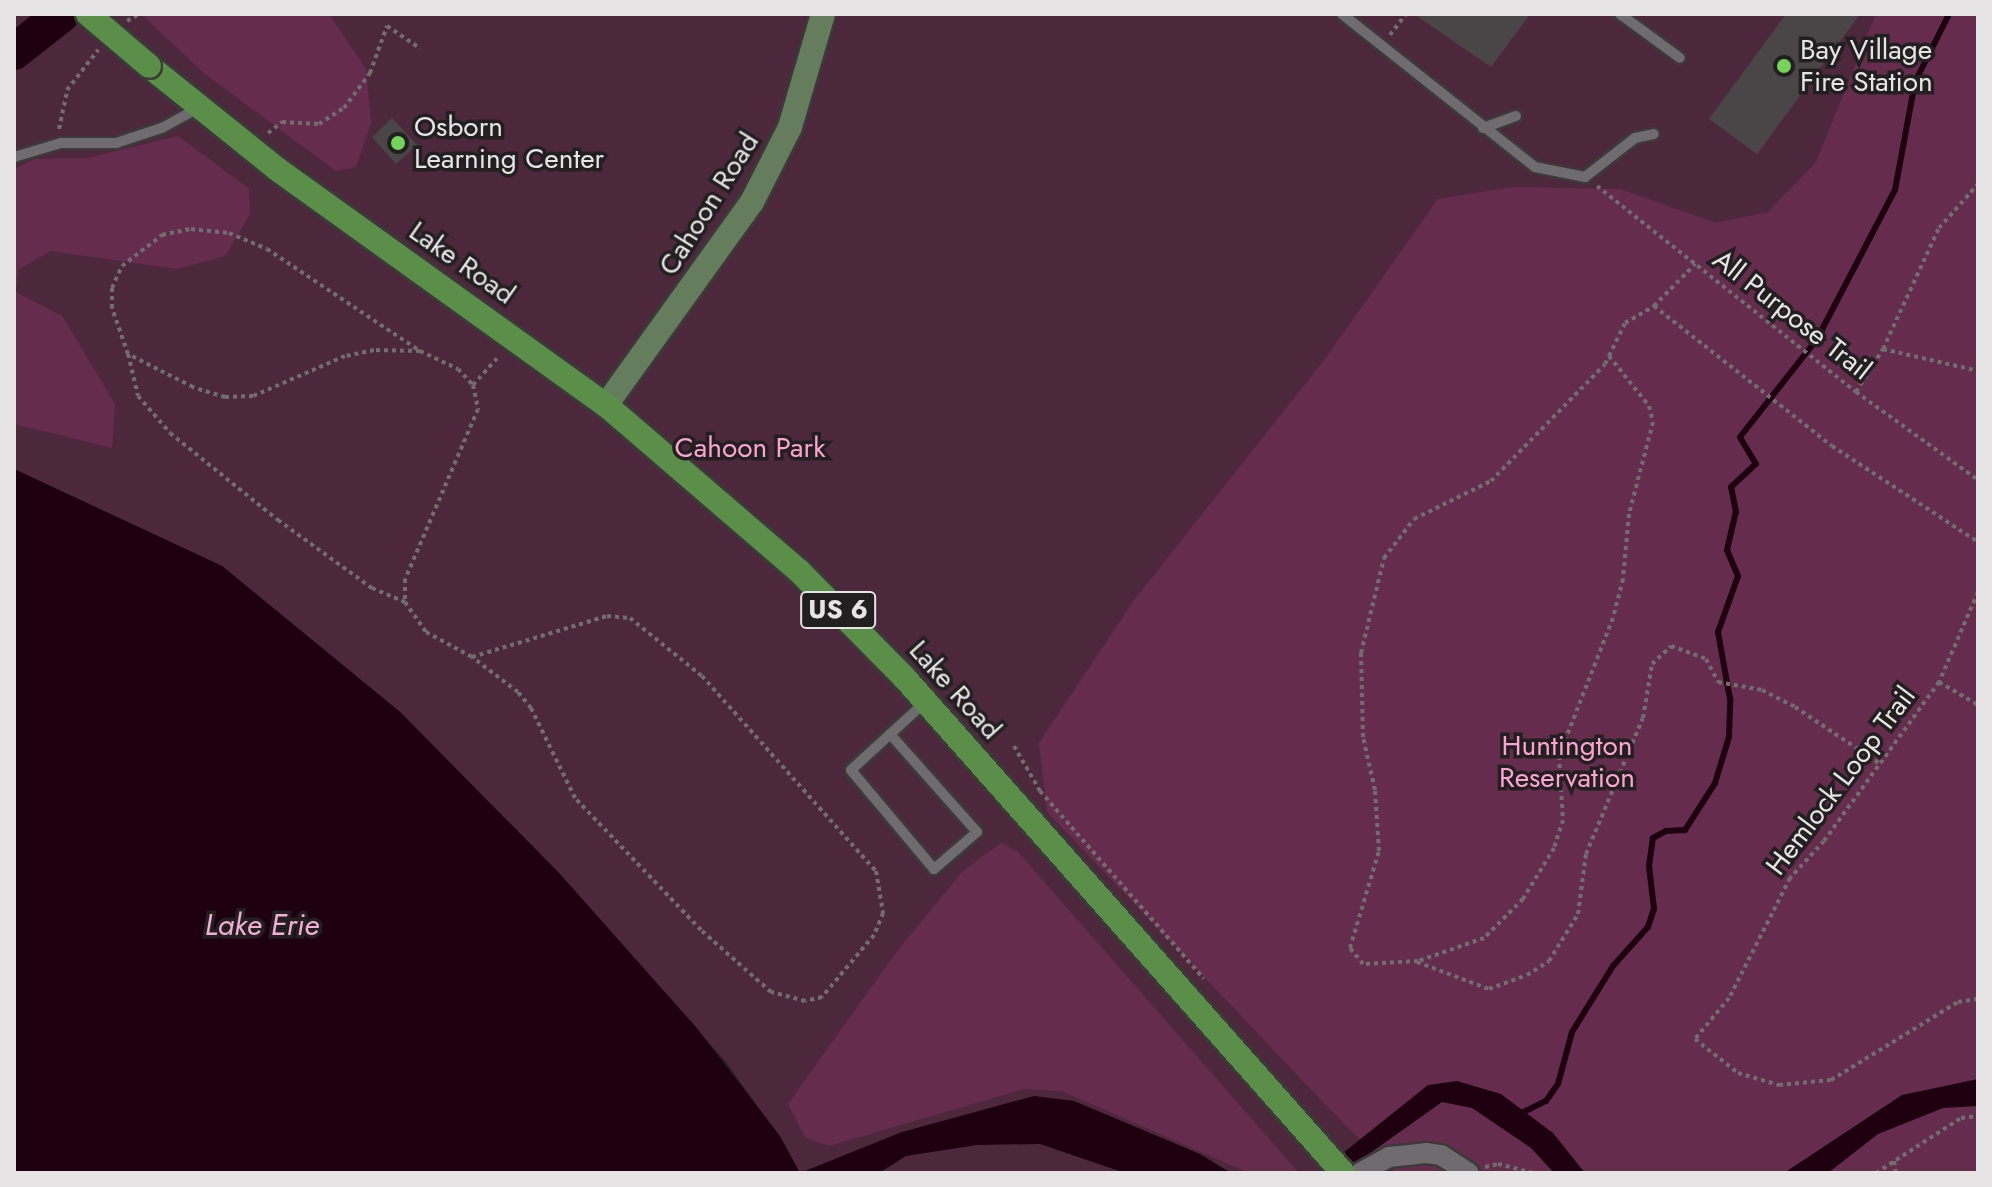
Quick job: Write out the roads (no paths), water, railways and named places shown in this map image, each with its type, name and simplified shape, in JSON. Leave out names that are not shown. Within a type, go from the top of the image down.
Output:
[{"type":"main road","name":"Lake Road","points":[[88,14],[198,107],[606,405],[799,571],[925,701],[1343,1173]]},
{"type":"street","name":"Cahoon Road","points":[[606,405],[752,202],[790,127],[823,14]]},
{"type":"street","points":[[1360,1173],[1389,1157],[1426,1153],[1441,1155],[1475,1170]]},
{"type":"lane","points":[[1342,14],[1535,167],[1585,177],[1635,138],[1654,134]]},
{"type":"lane","points":[[1623,15],[1680,58]]},
{"type":"lane","points":[[14,157],[61,143],[116,143],[162,128],[198,107]]},
{"type":"lane","points":[[1483,128],[1516,116]]},
{"type":"lane","points":[[890,734],[977,832],[934,869],[851,770],[925,701]]},
{"type":"water","name":"Lake Erie","points":[[14,469],[222,566],[400,712],[559,873],[695,1026],[780,1136],[800,1173],[14,1173]]},
{"type":"water","points":[[1978,1079],[1978,1106],[1943,1108],[1878,1134],[1828,1173],[1784,1173],[1902,1095]]},
{"type":"water","points":[[1457,1081],[1501,1094],[1553,1133],[1585,1173],[1554,1173],[1531,1148],[1472,1108],[1442,1102],[1342,1173],[1318,1173],[1428,1085]]},
{"type":"water","points":[[1034,1096],[1074,1101],[1200,1154],[1231,1173],[1125,1173],[1040,1144],[977,1145],[906,1156],[879,1173],[800,1173],[902,1132]]},
{"type":"waterway","points":[[14,52],[62,14]]},
{"type":"waterway","points":[[1518,1115],[1546,1101],[1558,1084],[1572,1032],[1613,966],[1648,927],[1654,909],[1649,866],[1653,838],[1666,831],[1685,830],[1715,783],[1729,737],[1730,699],[1718,632],[1738,576],[1727,550],[1736,512],[1731,487],[1756,464],[1740,437],[1817,339],[1895,190],[1915,82],[1949,14]]},
{"type":"place","name":"Bay Village Fire Station","points":[[1784,66]]},
{"type":"place","name":"Osborn Learning Center","points":[[398,143]]},
{"type":"park label","name":"Cahoon Park","points":[[750,448]]},
{"type":"park label","name":"Huntington Reservation","points":[[1567,762]]}]
